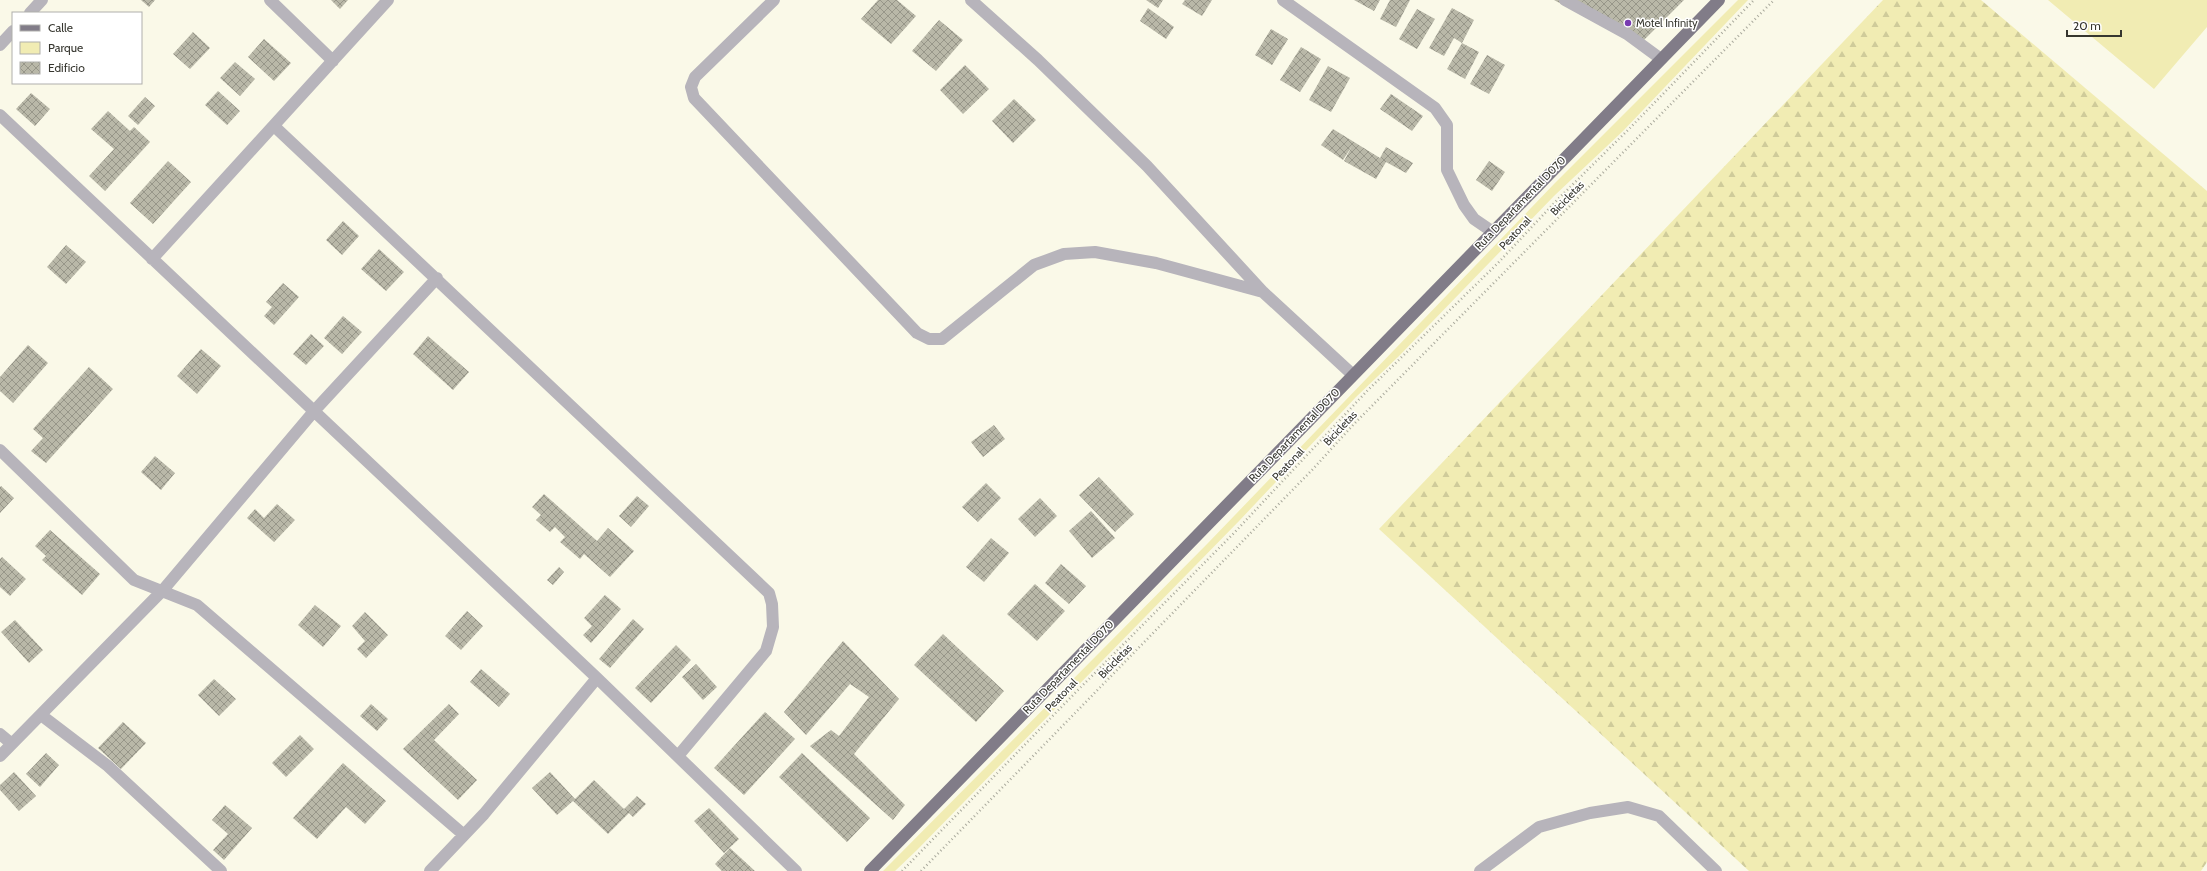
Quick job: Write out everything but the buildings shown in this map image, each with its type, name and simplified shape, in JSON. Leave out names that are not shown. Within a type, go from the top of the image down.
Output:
[{"type":"main road","name":"Ruta Departamental D070","points":[[870,871],[1719,0]]},
{"type":"street","points":[[31,12],[42,0]]},
{"type":"street","points":[[270,0],[333,61]]},
{"type":"street","points":[[152,259],[388,0]]},
{"type":"street","points":[[774,0],[695,77],[691,87],[694,98],[917,333],[929,339],[942,339],[1034,265],[1052,257],[1076,252],[1113,254],[1156,263],[1263,292]]},
{"type":"street","points":[[971,0],[1038,60],[1146,166],[1263,292],[1353,375]]},
{"type":"street","points":[[1283,0],[1436,108],[1447,125],[1447,170],[1464,205],[1474,218],[1493,232]]},
{"type":"street","points":[[1565,0],[1626,34],[1661,60]]},
{"type":"street","points":[[0,45],[12,32]]},
{"type":"street","points":[[0,115],[152,259],[315,410],[597,678],[796,871]]},
{"type":"street","points":[[274,126],[437,278],[769,593],[773,610],[773,627],[766,651],[678,756]]},
{"type":"street","points":[[0,756],[163,590],[315,410],[437,278]]},
{"type":"street","points":[[0,450],[134,580],[163,590],[197,605],[464,835]]},
{"type":"street","points":[[430,871],[484,814],[597,678]]},
{"type":"street","points":[[41,715],[108,766],[221,871]]},
{"type":"street","points":[[0,734],[12,744]]},
{"type":"street","points":[[1480,871],[1539,826],[1590,813],[1628,807],[1659,816],[1716,871]]},
{"type":"path","name":"Peatonal","points":[[902,871],[1081,686],[1234,533],[1367,391],[1498,263],[1558,199],[1629,129],[1754,0]]},
{"type":"path","name":"Bicicletas","points":[[921,871],[1354,424],[1774,0]]},
{"type":"green space","points":[[1738,0],[1748,0],[1623,131],[1554,196],[1399,356],[1356,397],[1240,520],[917,850],[895,871],[883,871],[1208,543],[1554,184]]},
{"type":"green space","points":[[1883,0],[1981,0],[2207,191],[2207,862],[2201,871],[1749,871],[1379,529]]},
{"type":"green space","points":[[2048,0],[2207,0],[2207,27],[2154,89]]},
{"type":"place","name":"Motel Infinity","points":[[1628,23]]}]
